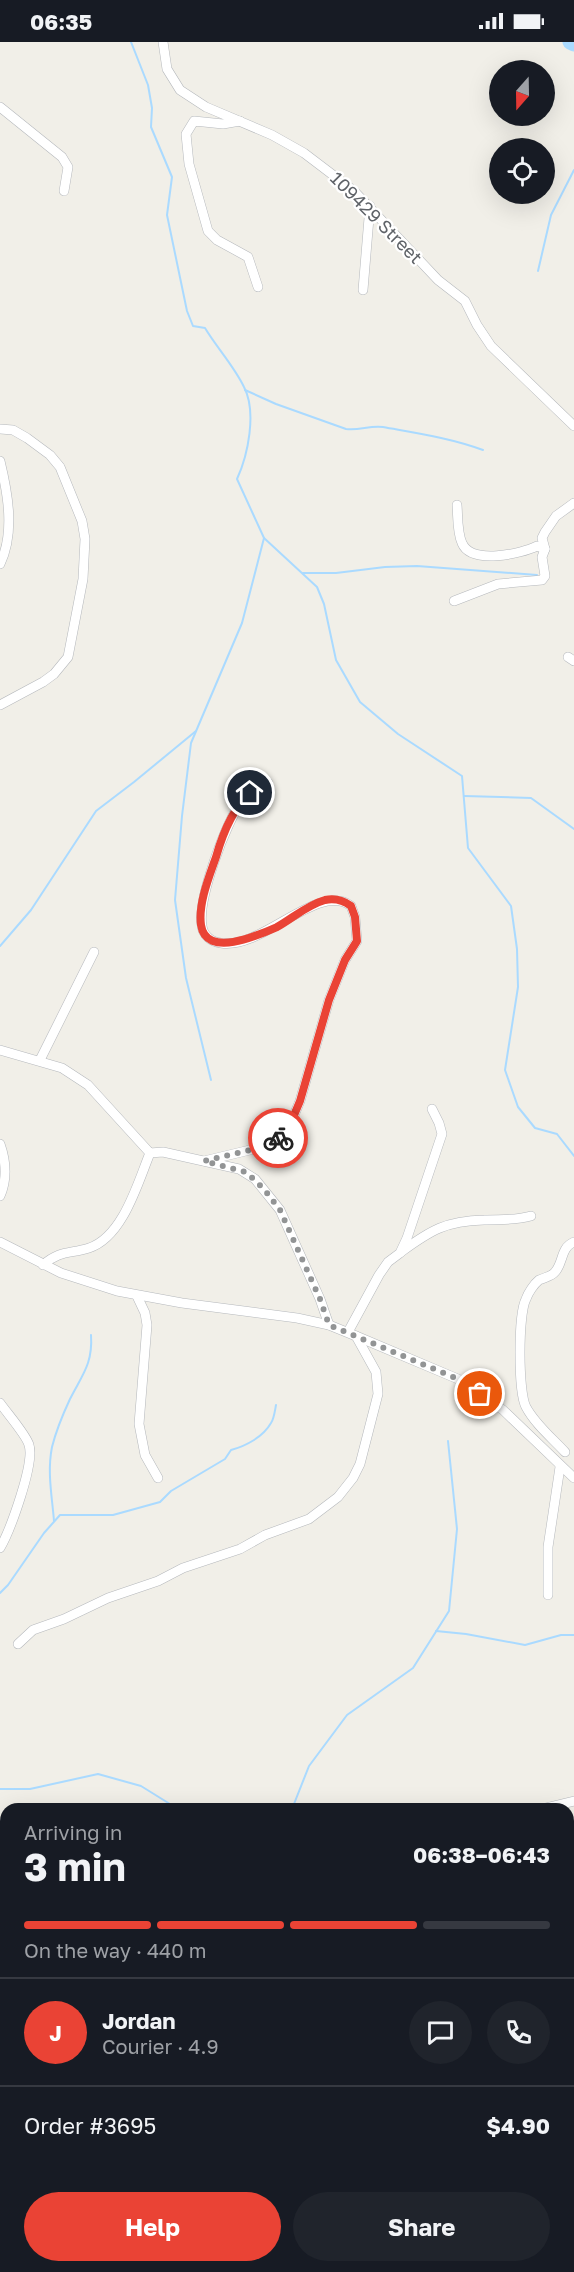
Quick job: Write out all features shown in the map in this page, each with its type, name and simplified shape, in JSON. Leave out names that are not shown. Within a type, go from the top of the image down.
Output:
[{"type":"street","name":"109429 Street","points":[[163,42],[164,58],[172,79],[190,98],[304,153],[325,167],[370,206],[438,280],[465,301],[491,346],[574,426]]},
{"type":"street","points":[[0,107],[62,157],[68,167],[64,191]]},
{"type":"street","points":[[240,121],[223,124],[194,121],[186,134],[189,164],[208,231],[216,240],[248,257],[258,287]]},
{"type":"street","points":[[363,290],[370,206]]},
{"type":"street","points":[[0,429],[13,430],[50,455],[60,468],[82,521],[85,539],[83,579],[68,657],[54,674],[43,682],[23,695],[0,705]]},
{"type":"street","points":[[0,461],[8,503],[9,531],[0,564]]},
{"type":"street","points":[[454,601],[498,584],[542,580],[545,576],[542,557],[545,549],[543,538],[550,523],[574,503]]},
{"type":"street","points":[[457,505],[460,537],[467,549],[481,554],[494,555],[514,554],[537,546],[545,549]]},
{"type":"street","points":[[204,1161],[254,1149],[278,1138],[285,1130],[300,1101],[329,1000],[345,960],[357,941],[355,917],[351,906],[335,899],[319,902],[276,927],[231,943],[213,941],[203,931],[201,923],[208,883],[236,809],[244,798],[268,783]]},
{"type":"street","points":[[40,1060],[94,952]]},
{"type":"street","points":[[0,1050],[62,1068],[88,1085],[150,1153]]},
{"type":"street","points":[[400,1253],[411,1228],[441,1134],[432,1108]]},
{"type":"street","points":[[0,1144],[4,1156],[5,1175],[0,1196]]},
{"type":"street","points":[[150,1153],[163,1152],[246,1172],[264,1189],[280,1210],[320,1299],[329,1325]]},
{"type":"street","points":[[43,1265],[57,1254],[89,1248],[108,1236],[128,1208],[150,1153]]},
{"type":"street","points":[[352,1334],[379,1275],[388,1262],[429,1232],[446,1225],[480,1220],[507,1221],[531,1216]]},
{"type":"street","points":[[0,1242],[43,1265],[81,1281],[137,1296],[261,1312],[329,1325],[352,1334],[458,1379],[503,1410],[574,1478]]},
{"type":"street","points":[[548,1595],[548,1547],[557,1464],[570,1450],[536,1421],[523,1400],[520,1321],[525,1300],[530,1292],[539,1281],[557,1271],[566,1248],[574,1242]]},
{"type":"street","points":[[137,1296],[145,1313],[147,1325],[139,1424],[145,1455],[158,1478]]},
{"type":"street","points":[[18,1644],[33,1630],[108,1598],[158,1581],[183,1568],[240,1549],[266,1535],[303,1522],[322,1511],[338,1497],[353,1478],[360,1464],[378,1394],[376,1372],[352,1334]]},
{"type":"street","points":[[0,1403],[26,1439],[30,1451],[16,1515],[0,1548]]},
{"type":"waterway","points":[[131,42],[148,85],[152,108],[151,127],[172,177],[167,215],[187,311],[193,326],[205,328],[235,372],[248,397],[249,433],[245,458],[237,479],[264,538],[317,587],[324,604],[336,660],[360,702],[398,734],[462,776],[468,848],[511,906],[517,949],[518,987],[505,1070],[518,1107],[535,1128],[557,1134],[574,1156]]},
{"type":"waterway","points":[[570,42],[574,44]]},
{"type":"waterway","points":[[538,271],[551,215],[574,170]]},
{"type":"waterway","points":[[245,390],[276,404],[346,429],[383,427],[446,439],[483,450]]},
{"type":"waterway","points":[[211,1080],[186,978],[175,900],[182,816],[191,743],[242,623],[264,538]]},
{"type":"waterway","points":[[303,573],[336,573],[417,566],[537,575]]},
{"type":"waterway","points":[[0,946],[31,910],[96,811],[196,731]]},
{"type":"waterway","points":[[464,796],[531,798],[574,829]]},
{"type":"waterway","points":[[54,1521],[50,1475],[52,1447],[70,1399],[88,1362],[91,1335]]},
{"type":"waterway","points":[[0,1593],[60,1515],[113,1515],[160,1502],[171,1491],[225,1459],[231,1450],[259,1437],[272,1421],[276,1405]]},
{"type":"waterway","points":[[294,1803],[309,1766],[347,1715],[413,1668],[449,1611],[457,1529],[448,1441]]},
{"type":"waterway","points":[[436,1631],[525,1645],[561,1635],[574,1635]]},
{"type":"waterway","points":[[0,1789],[30,1789],[98,1774],[141,1786],[168,1803]]},
{"type":"way so far","points":[[278,1138],[254,1149],[204,1161],[246,1172],[264,1189],[280,1210],[292,1235],[329,1325],[458,1379],[480,1394]]},
{"type":"route","points":[[250,793],[236,809],[217,854],[202,909],[203,931],[213,941],[221,944],[231,943],[276,927],[319,902],[335,899],[351,906],[357,929],[357,941],[340,970],[329,1000],[300,1101],[292,1120],[278,1138]]}]
